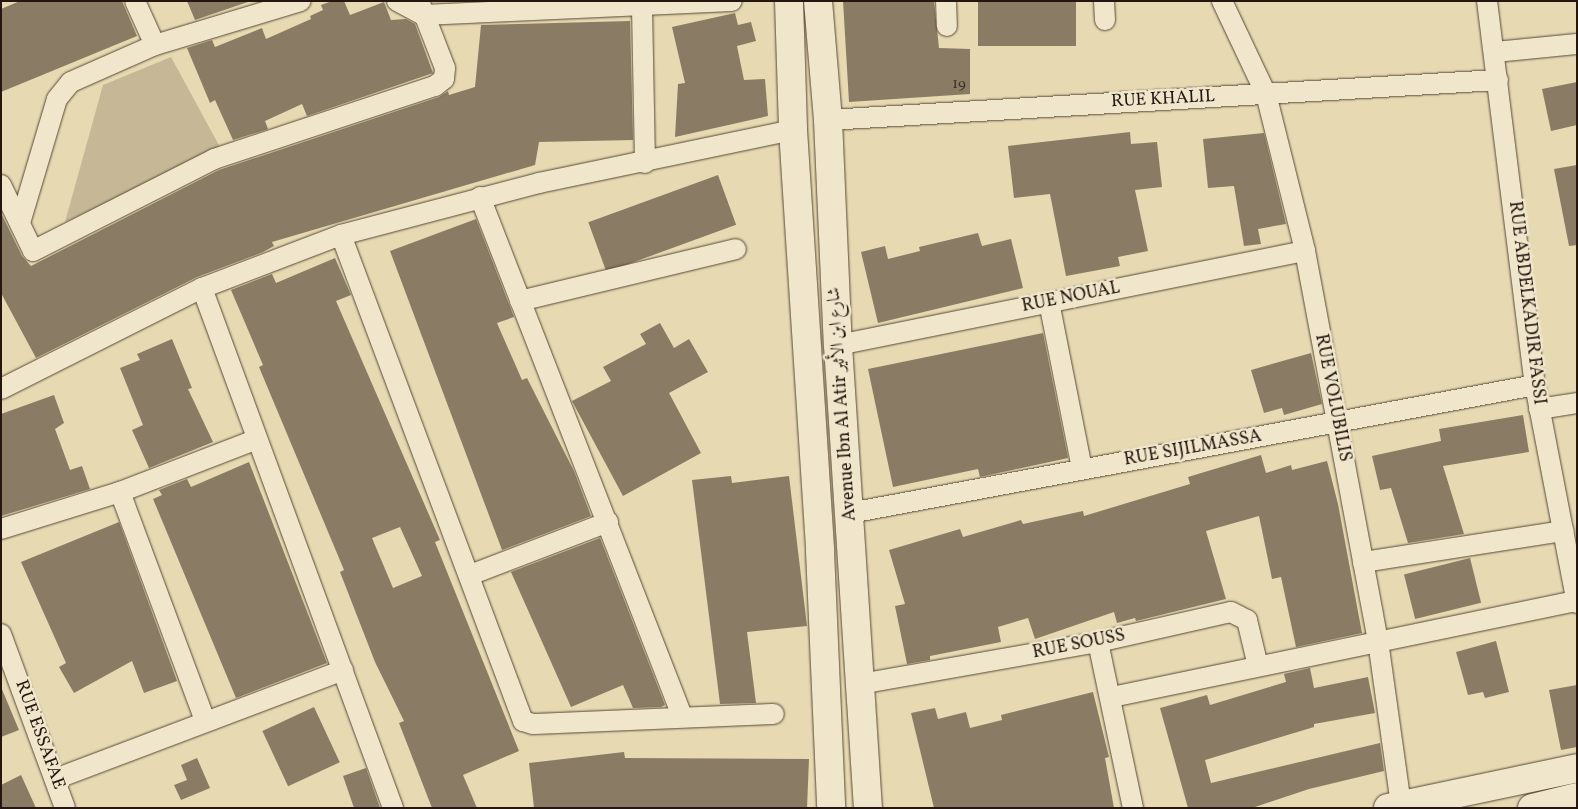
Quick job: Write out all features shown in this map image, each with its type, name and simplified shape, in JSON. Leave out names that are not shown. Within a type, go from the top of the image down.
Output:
[{"type":"street","points":[[134,1],[155,45]]},
{"type":"street","points":[[20,223],[57,99],[64,89],[83,75],[155,45],[301,1]]},
{"type":"street","points":[[396,1],[421,8],[642,7],[664,4],[732,1]]},
{"type":"street","name":"Avenue Ibn Al Atir شارع ابن الأثير","points":[[789,1],[793,130],[820,542],[831,808]]},
{"type":"street","name":"Avenue Ibn Al Atir شارع ابن الأثير","points":[[818,1],[828,120],[838,344],[868,808]]},
{"type":"street","points":[[946,1],[947,26]]},
{"type":"street","name":"RUE VOLUBILIS","points":[[1222,1],[1266,94],[1305,251],[1378,641],[1395,807]]},
{"type":"street","name":"RUE ABDELKADIR FASSI","points":[[1487,1],[1495,52],[1535,385],[1577,602]]},
{"type":"street","points":[[642,7],[646,163]]},
{"type":"street","points":[[1,185],[33,251],[214,159],[434,86],[444,79],[445,68],[421,8]]},
{"type":"street","points":[[1495,52],[1577,44]]},
{"type":"street","name":"RUE KHALIL","points":[[828,120],[1498,80]]},
{"type":"street","points":[[1,389],[202,288],[341,235],[480,197],[793,130]]},
{"type":"street","points":[[480,197],[682,716]]},
{"type":"street","points":[[341,235],[526,724],[682,716],[774,714]]},
{"type":"street","points":[[520,301],[736,249]]},
{"type":"street","name":"RUE NOUAL","points":[[838,344],[1305,251]]},
{"type":"street","points":[[202,288],[393,808]]},
{"type":"street","points":[[1049,302],[1082,469]]},
{"type":"street","name":"RUE SIJILMASSA","points":[[850,513],[1535,385]]},
{"type":"street","points":[[1539,409],[1577,402]]},
{"type":"street","points":[[1,529],[120,492],[257,439]]},
{"type":"street","points":[[120,492],[205,721]]},
{"type":"street","points":[[470,575],[608,522]]},
{"type":"street","points":[[1364,562],[1564,531]]},
{"type":"street","points":[[1112,697],[1378,641],[1577,602]]},
{"type":"street","name":"RUE SOUSS","points":[[860,684],[1098,642],[1238,613],[1247,620],[1258,666]]},
{"type":"street","name":"RUE ESSAFAE","points":[[1,634],[65,808]]},
{"type":"street","points":[[1098,642],[1112,697],[1133,808]]},
{"type":"street","points":[[55,779],[343,670]]},
{"type":"street","points":[[1395,807],[1577,768]]},
{"type":"street","points":[[1532,808],[1577,797]]},
{"type":"shaded area","points":[[171,57],[221,149],[65,222],[103,85]]},
{"type":"building","points":[[20,1],[122,1],[137,36],[1,92],[1,9]]},
{"type":"building","points":[[187,1],[248,1],[248,2],[195,20]]},
{"type":"building","points":[[332,1],[344,1],[350,15],[384,2],[391,20],[406,19],[415,24],[433,73],[307,116],[302,104],[265,121],[268,129],[233,140],[215,100],[210,103],[187,48],[212,40],[215,47],[262,28],[266,39],[311,19],[310,16],[323,10],[321,5]]},
{"type":"building","points":[[843,1],[934,1],[939,48],[970,49],[970,94],[849,102]]},
{"type":"building","points":[[978,1],[1076,1],[1076,46],[978,46]]},
{"type":"building","points":[[735,13],[738,25],[751,22],[756,41],[737,46],[744,80],[765,79],[768,116],[675,137],[678,84],[685,83],[672,27]]},
{"type":"building","points":[[630,21],[633,140],[539,142],[535,165],[272,242],[274,246],[263,252],[197,277],[36,358],[1,293],[1,213],[22,256],[31,266],[219,170],[439,97],[448,91],[449,95],[475,87],[481,25]]},
{"type":"building","points":[[1577,82],[1577,125],[1551,131],[1542,89]]},
{"type":"building","points":[[1130,132],[1131,144],[1157,142],[1162,187],[1135,190],[1148,251],[1118,257],[1120,266],[1066,276],[1050,194],[1014,198],[1008,146]]},
{"type":"building","points":[[1264,133],[1286,224],[1258,229],[1261,244],[1244,246],[1234,186],[1208,188],[1203,139]]},
{"type":"building","points":[[1577,165],[1577,245],[1569,246],[1554,169]]},
{"type":"building","points":[[718,175],[736,225],[606,272],[588,222]]},
{"type":"building","points":[[476,219],[514,317],[497,323],[522,380],[527,378],[574,471],[591,516],[502,550],[390,251]]},
{"type":"building","points":[[978,233],[982,246],[1011,239],[1023,288],[878,323],[861,252],[885,246],[888,259],[920,251],[919,247]]},
{"type":"building","points":[[335,258],[351,295],[336,301],[440,540],[435,542],[519,751],[463,775],[477,808],[432,808],[399,723],[404,721],[375,662],[340,572],[344,570],[259,367],[263,365],[231,290],[272,274],[276,283]],"holes":[[[400,527],[422,576],[393,588],[372,538]]]},
{"type":"building","points":[[660,323],[674,348],[689,339],[708,372],[669,393],[701,453],[623,496],[572,401],[611,381],[603,367],[646,344],[640,334]]},
{"type":"building","points":[[1043,333],[1068,458],[980,477],[978,469],[893,487],[868,369]]},
{"type":"building","points":[[172,339],[192,388],[188,389],[213,442],[149,468],[132,430],[143,425],[120,368],[140,360],[137,354]]},
{"type":"building","points":[[1311,353],[1322,404],[1284,415],[1282,408],[1264,413],[1251,370]]},
{"type":"building","points":[[54,395],[64,423],[55,429],[70,470],[82,466],[90,489],[1,516],[1,414]]},
{"type":"building","points":[[1523,415],[1529,452],[1443,466],[1464,534],[1408,543],[1391,488],[1380,490],[1372,456],[1441,441],[1439,429]]},
{"type":"building","points":[[1261,455],[1266,473],[1291,465],[1292,470],[1327,461],[1338,504],[1362,633],[1296,647],[1281,577],[1272,579],[1259,516],[1206,531],[1226,599],[1136,621],[1135,618],[1117,623],[1114,612],[1035,639],[1028,618],[998,627],[1001,642],[930,656],[930,660],[907,664],[895,606],[905,604],[889,550],[960,529],[963,537],[1021,520],[1023,524],[1083,511],[1084,516],[1190,484],[1188,477]]},
{"type":"building","points":[[249,462],[327,663],[236,698],[153,499],[162,495],[159,490],[187,479],[191,487]]},
{"type":"building","points":[[731,476],[732,483],[789,476],[807,626],[747,632],[756,703],[720,704],[692,480]]},
{"type":"building","points":[[119,522],[177,681],[144,693],[132,661],[74,693],[59,667],[66,663],[21,562]]},
{"type":"building","points":[[600,538],[665,705],[661,707],[633,708],[623,685],[571,707],[511,572]]},
{"type":"building","points":[[1470,558],[1481,603],[1415,619],[1404,574]]},
{"type":"building","points":[[1496,641],[1509,692],[1485,698],[1483,692],[1468,695],[1456,652]]},
{"type":"building","points":[[1310,668],[1314,688],[1368,677],[1375,713],[1314,724],[1314,727],[1205,760],[1211,783],[1380,743],[1384,771],[1309,789],[1252,808],[1188,808],[1160,708],[1207,695],[1210,705],[1286,682],[1284,674]]},
{"type":"building","points":[[1577,685],[1577,747],[1561,750],[1549,690]]},
{"type":"building","points":[[1,687],[19,730],[1,737]]},
{"type":"building","points":[[1093,692],[1109,757],[1105,758],[1114,808],[934,808],[911,713],[935,708],[938,719],[966,712],[970,728],[1002,720],[1001,715]]},
{"type":"building","points":[[314,707],[340,762],[288,786],[262,731]]},
{"type":"building","points":[[624,752],[625,758],[809,759],[807,808],[534,808],[529,763]]},
{"type":"building","points":[[197,758],[210,788],[181,800],[174,785],[187,780],[181,765]]},
{"type":"building","points":[[366,768],[380,808],[354,808],[343,776]]},
{"type":"building","points":[[21,775],[36,808],[1,808],[1,785]]}]
